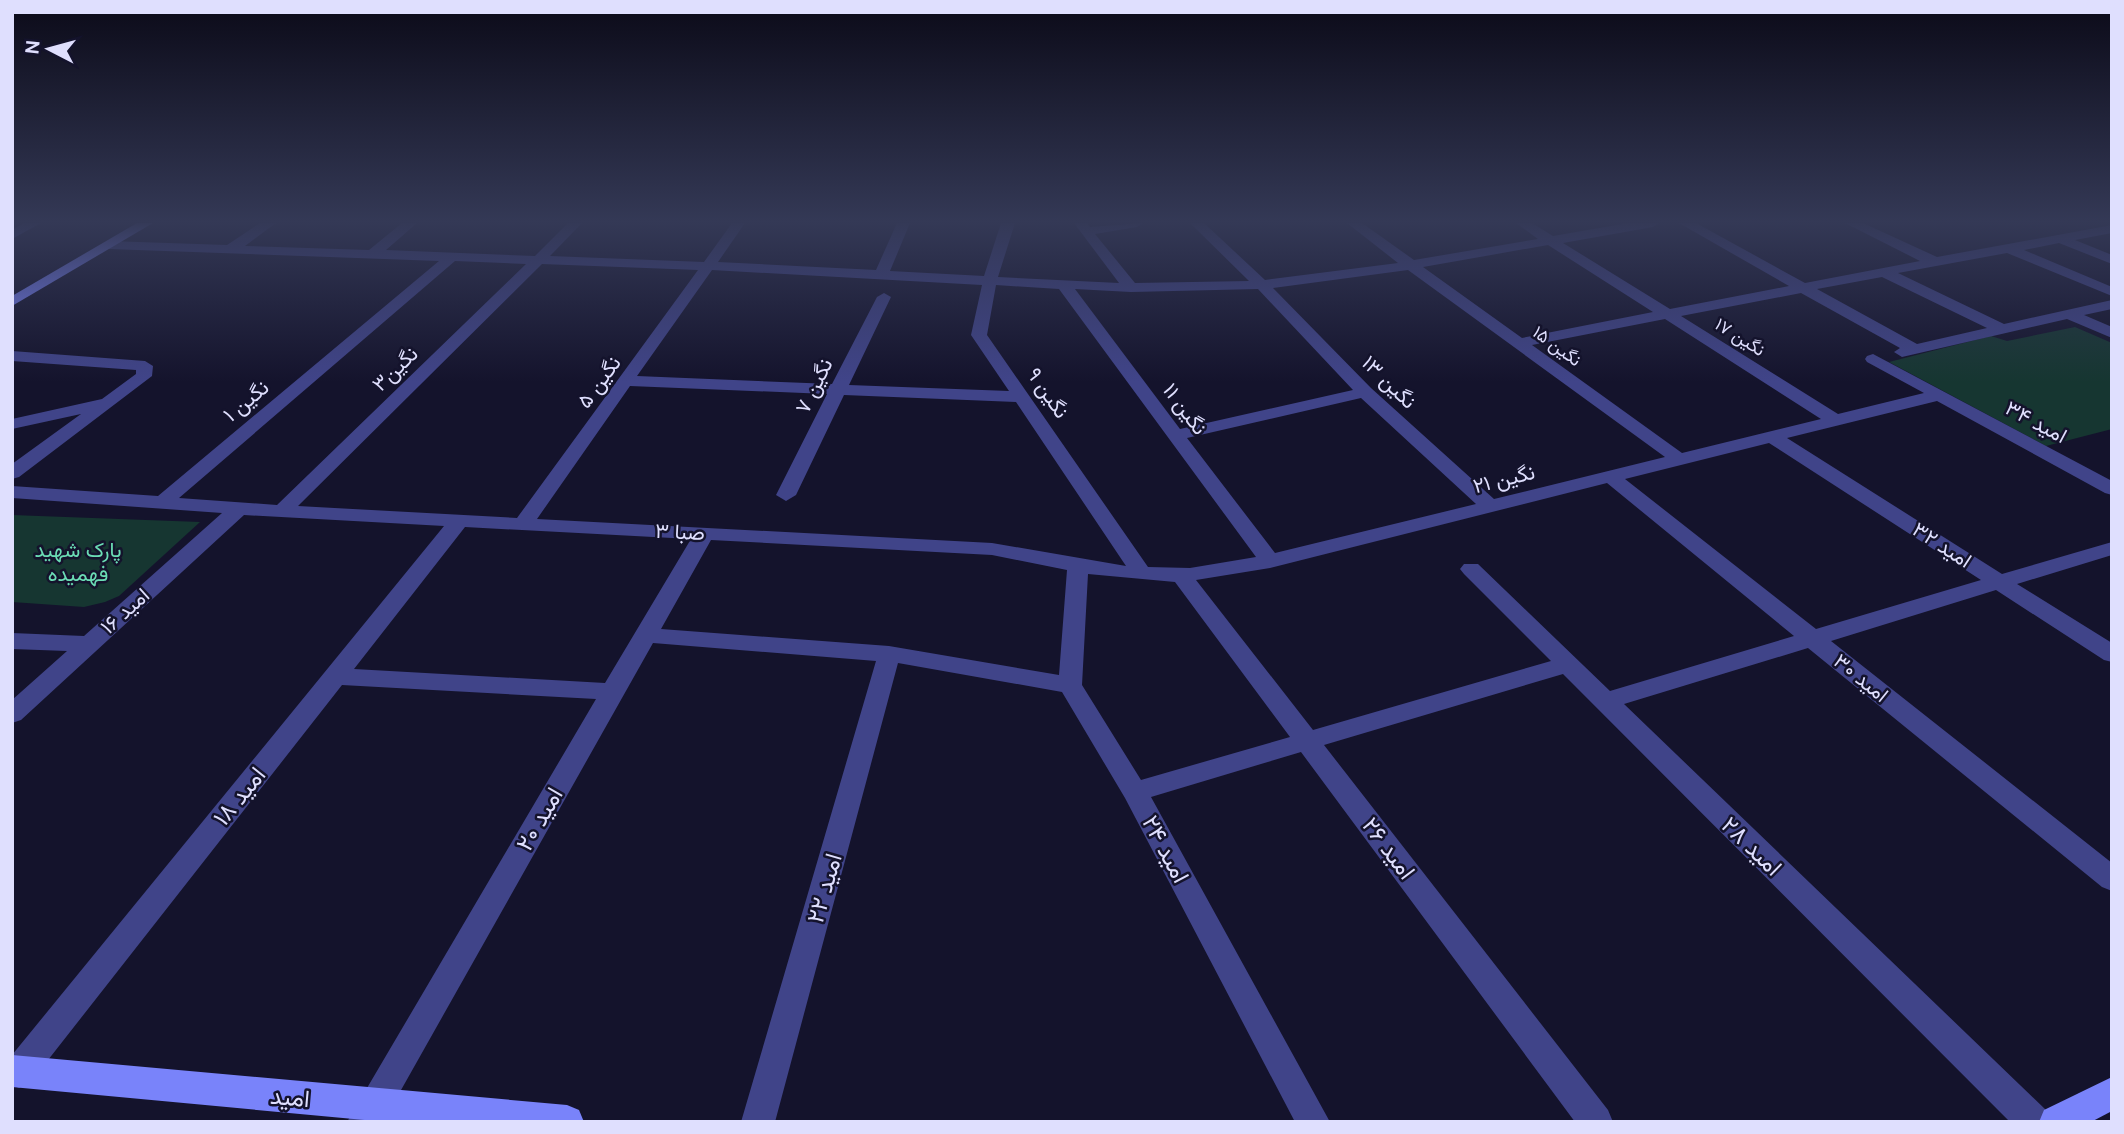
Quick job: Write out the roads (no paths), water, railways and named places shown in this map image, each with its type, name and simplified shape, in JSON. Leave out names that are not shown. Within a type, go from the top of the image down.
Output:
[{"type":"main road","points":[[12,302],[56,276]]},
{"type":"main road","name":"امید","points":[[15,1072],[369,1113],[567,1122]]},
{"type":"main road","points":[[2056,1122],[2109,1099]]},
{"type":"street","name":"نگین ۱","points":[[162,502],[430,276]]},
{"type":"street","name":"نگین۳","points":[[282,511],[524,276]]},
{"type":"street","name":"نگین ۵","points":[[523,524],[703,276]]},
{"type":"street","points":[[923,276],[1131,288],[1262,285],[1330,276]]},
{"type":"street","name":"نگین ۹","points":[[991,276],[979,335],[1142,574]]},
{"type":"street","points":[[1121,276],[1131,288]]},
{"type":"street","name":"نگین ۱۳","points":[[1252,276],[1365,392],[1490,506]]},
{"type":"street","name":"نگین ۱۵","points":[[1427,276],[1679,459]]},
{"type":"street","name":"نگین ۱۷","points":[[1608,276],[1835,420]]},
{"type":"street","points":[[1782,276],[1915,349],[2112,304]]},
{"type":"street","points":[[1520,343],[1864,276]]},
{"type":"street","points":[[1892,276],[2001,328]]},
{"type":"street","points":[[2074,276],[2112,292]]},
{"type":"street","name":"نگین ۱۱","points":[[1064,285],[1270,561]]},
{"type":"street","name":"نگین ۷","points":[[786,495],[884,296]]},
{"type":"street","points":[[2067,313],[2112,333]]},
{"type":"street","name":"امید ۳۴","points":[[1915,349],[1873,359],[2112,489]]},
{"type":"street","points":[[12,356],[145,366],[144,376],[12,472]]},
{"type":"street","points":[[628,381],[1023,397]]},
{"type":"street","points":[[1176,435],[1365,392]]},
{"type":"street","name":"نگین ۲۱","points":[[1078,565],[1142,574],[1181,575],[1270,561],[1938,395]]},
{"type":"street","points":[[12,424],[108,403]]},
{"type":"street","name":"امید ۳۲","points":[[1771,436],[2112,654]]},
{"type":"street","name":"امید ۳۰","points":[[1610,476],[2112,879]]},
{"type":"street","points":[[12,492],[282,511]]},
{"type":"street","points":[[12,508],[33,493]]},
{"type":"street","name":"امید ۱۶","points":[[12,714],[239,509]]},
{"type":"street","name":"صبا ۳","points":[[282,511],[992,549],[1078,565]]},
{"type":"street","name":"امید ۱۸","points":[[15,1072],[458,521]]},
{"type":"street","name":"امید ۲۰","points":[[369,1113],[704,534]]},
{"type":"street","points":[[1605,701],[2112,548]]},
{"type":"street","points":[[645,635],[889,654],[1070,685],[1078,565]]},
{"type":"street","name":"امید ۲۸","points":[[1471,569],[2034,1122]]},
{"type":"street","name":"امید ۲۶","points":[[1181,575],[1596,1122]]},
{"type":"street","points":[[12,641],[88,644]]},
{"type":"street","name":"امید ۲۲","points":[[758,1122],[889,654]]},
{"type":"street","points":[[1135,792],[1567,664]]},
{"type":"street","points":[[335,676],[613,692]]},
{"type":"street","name":"امید ۲۴","points":[[1070,685],[1135,792],[1313,1122]]},
{"type":"park label","name":"پارک شهید فهمیده","points":[[78,562]]}]
